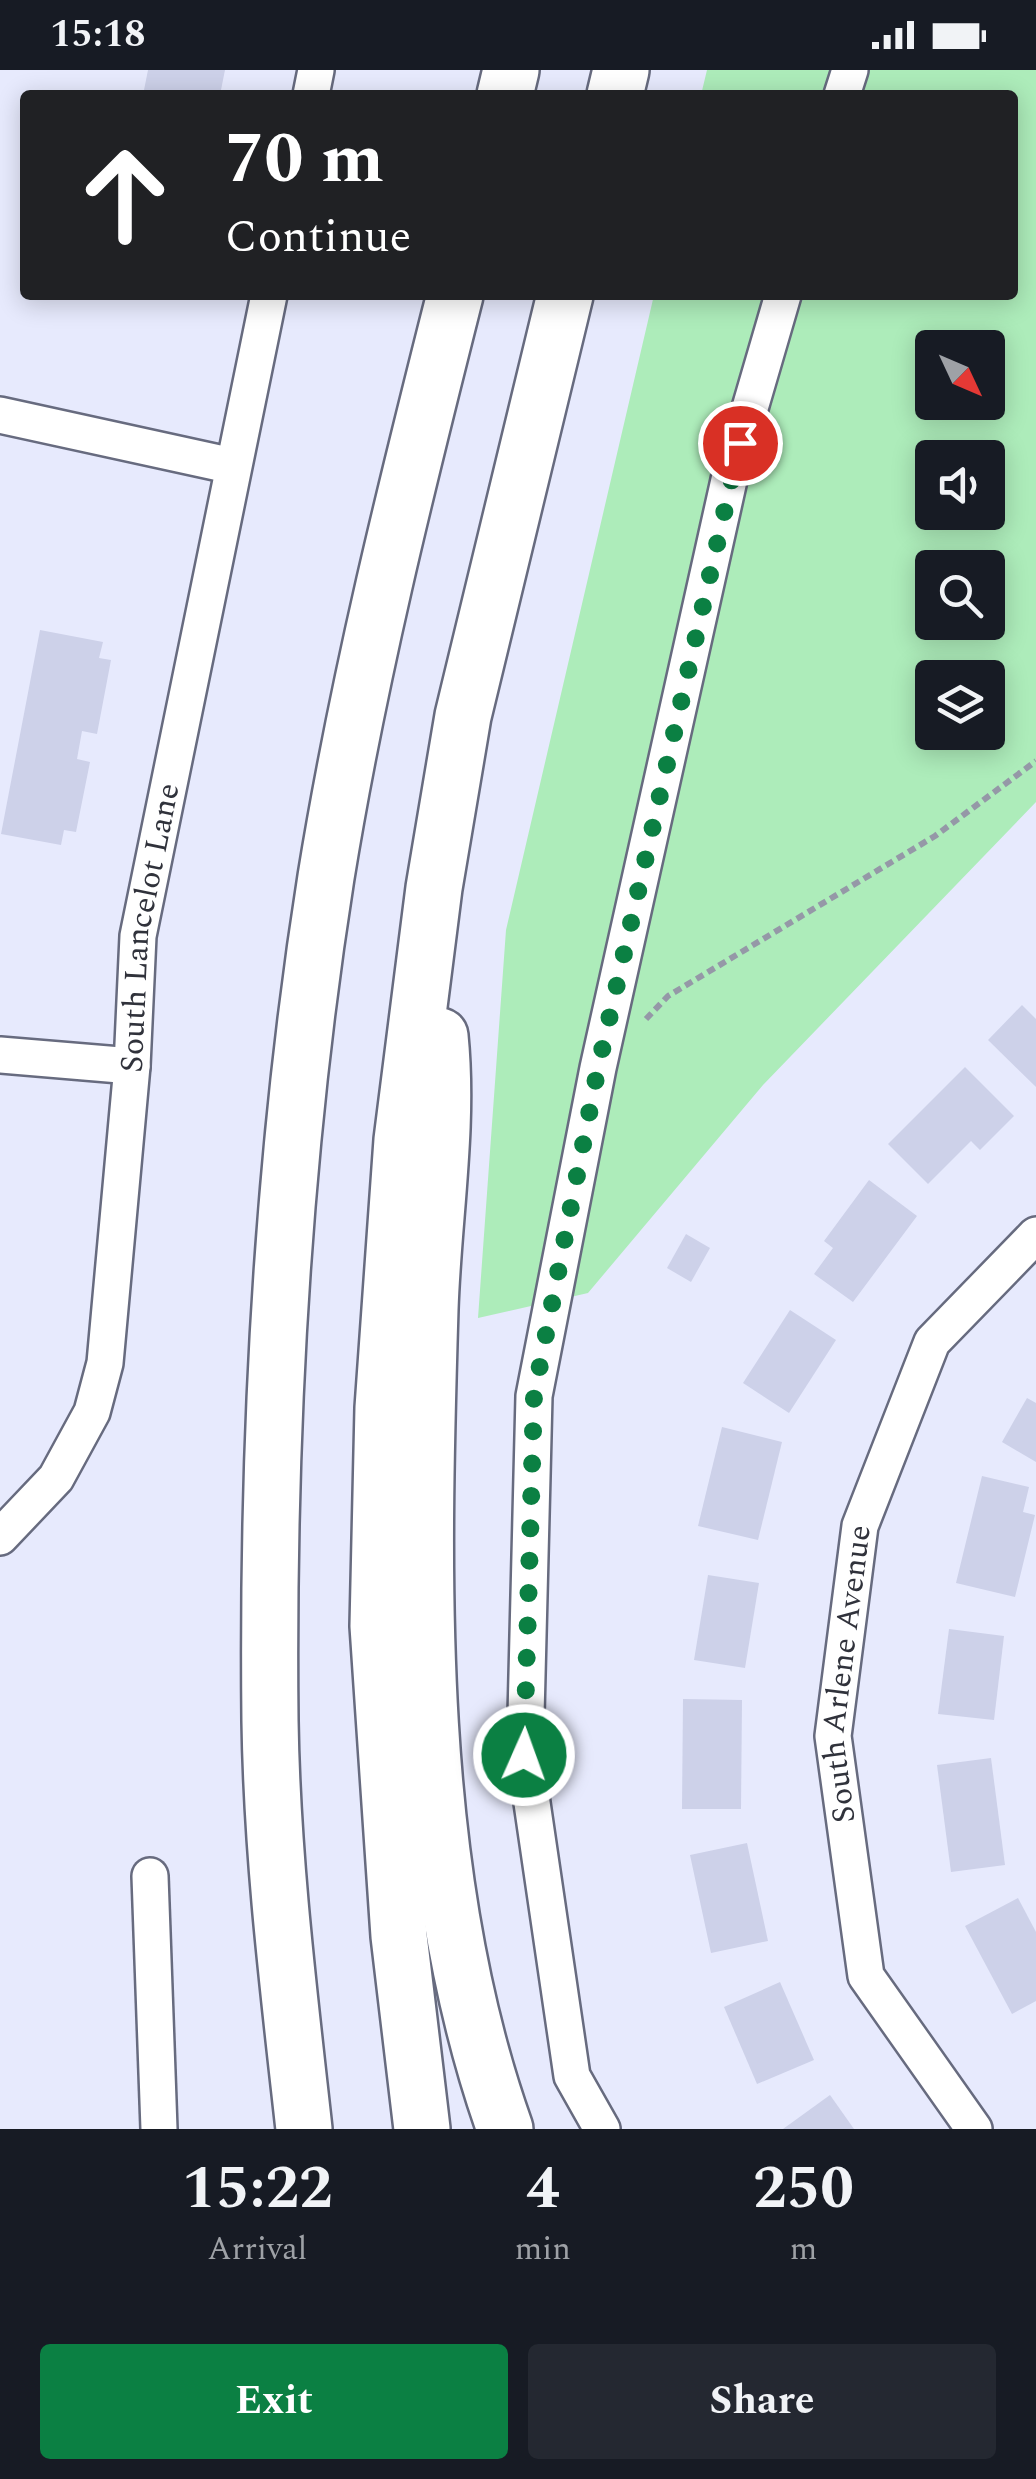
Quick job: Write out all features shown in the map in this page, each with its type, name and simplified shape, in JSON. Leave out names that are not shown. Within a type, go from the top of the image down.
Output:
[{"type":"highway","points":[[304,2129],[284,1946],[270,1723],[280,1271],[301,1056],[326,876],[362,684],[453,300]]},
{"type":"highway","points":[[422,2129],[399,1936],[378,1626],[383,1408],[402,1140],[428,930],[463,716],[564,300]]},
{"type":"highway","points":[[428,930],[446,1095],[432,1246],[428,1403],[435,1780],[448,1912],[464,1995],[505,2129]]},
{"type":"highway","points":[[266,2129],[284,1946]]},
{"type":"street","name":"South Lancelot Lane","points":[[0,1537],[56,1478],[92,1412],[105,1363],[132,1066],[138,936],[268,300]]},
{"type":"street","points":[[602,2129],[572,2076],[524,1755],[534,1396],[598,1068],[729,480],[783,300]]},
{"type":"street","points":[[0,415],[233,466]]},
{"type":"street","points":[[0,1055],[132,1066]]},
{"type":"street","name":"South Arlene Avenue","points":[[974,2129],[866,1976],[833,1736],[860,1526],[932,1342],[1036,1236]]},
{"type":"street","points":[[150,1876],[159,2129]]},
{"type":"path","points":[[598,1068],[668,996],[934,836],[1036,761]]},
{"type":"green space","points":[[707,70],[1036,70],[1036,802],[763,1085],[588,1293],[478,1318],[506,930],[653,300],[1018,300],[1018,90],[702,90]]},
{"type":"building","points":[[148,70],[225,70],[221,90],[144,90]]},
{"type":"building","points":[[40,630],[103,642],[99,658],[111,660],[97,734],[82,731],[77,759],[90,762],[76,832],[64,830],[61,845],[1,834]]},
{"type":"building","points":[[1022,1005],[1036,1019],[1036,1087],[988,1040]]},
{"type":"building","points":[[965,1067],[1014,1116],[980,1150],[971,1141],[928,1184],[888,1144]]},
{"type":"building","points":[[869,1180],[917,1216],[853,1302],[814,1274],[833,1248],[824,1241]]},
{"type":"building","points":[[686,1234],[710,1248],[691,1282],[667,1268]]},
{"type":"building","points":[[790,1310],[836,1340],[789,1413],[743,1383]]},
{"type":"building","points":[[1027,1398],[1036,1403],[1036,1462],[1002,1442]]},
{"type":"building","points":[[722,1427],[782,1442],[758,1540],[698,1526]]},
{"type":"building","points":[[982,1476],[1029,1487],[1023,1512],[1035,1515],[1015,1597],[956,1583]]},
{"type":"building","points":[[708,1575],[759,1583],[745,1668],[694,1660]]},
{"type":"building","points":[[949,1629],[1004,1636],[994,1720],[938,1714]]},
{"type":"building","points":[[683,1699],[742,1700],[741,1809],[682,1809]]},
{"type":"building","points":[[991,1758],[1005,1865],[951,1872],[937,1765]]},
{"type":"building","points":[[747,1843],[768,1941],[711,1953],[690,1855]]},
{"type":"building","points":[[1018,1898],[1036,1932],[1036,2001],[1012,2014],[965,1926]]},
{"type":"building","points":[[780,1982],[814,2060],[757,2084],[724,2007]]},
{"type":"building","points":[[830,2095],[854,2129],[783,2129]]},
{"type":"route","points":[[524,1755],[534,1396],[598,1068],[740,443]]}]
